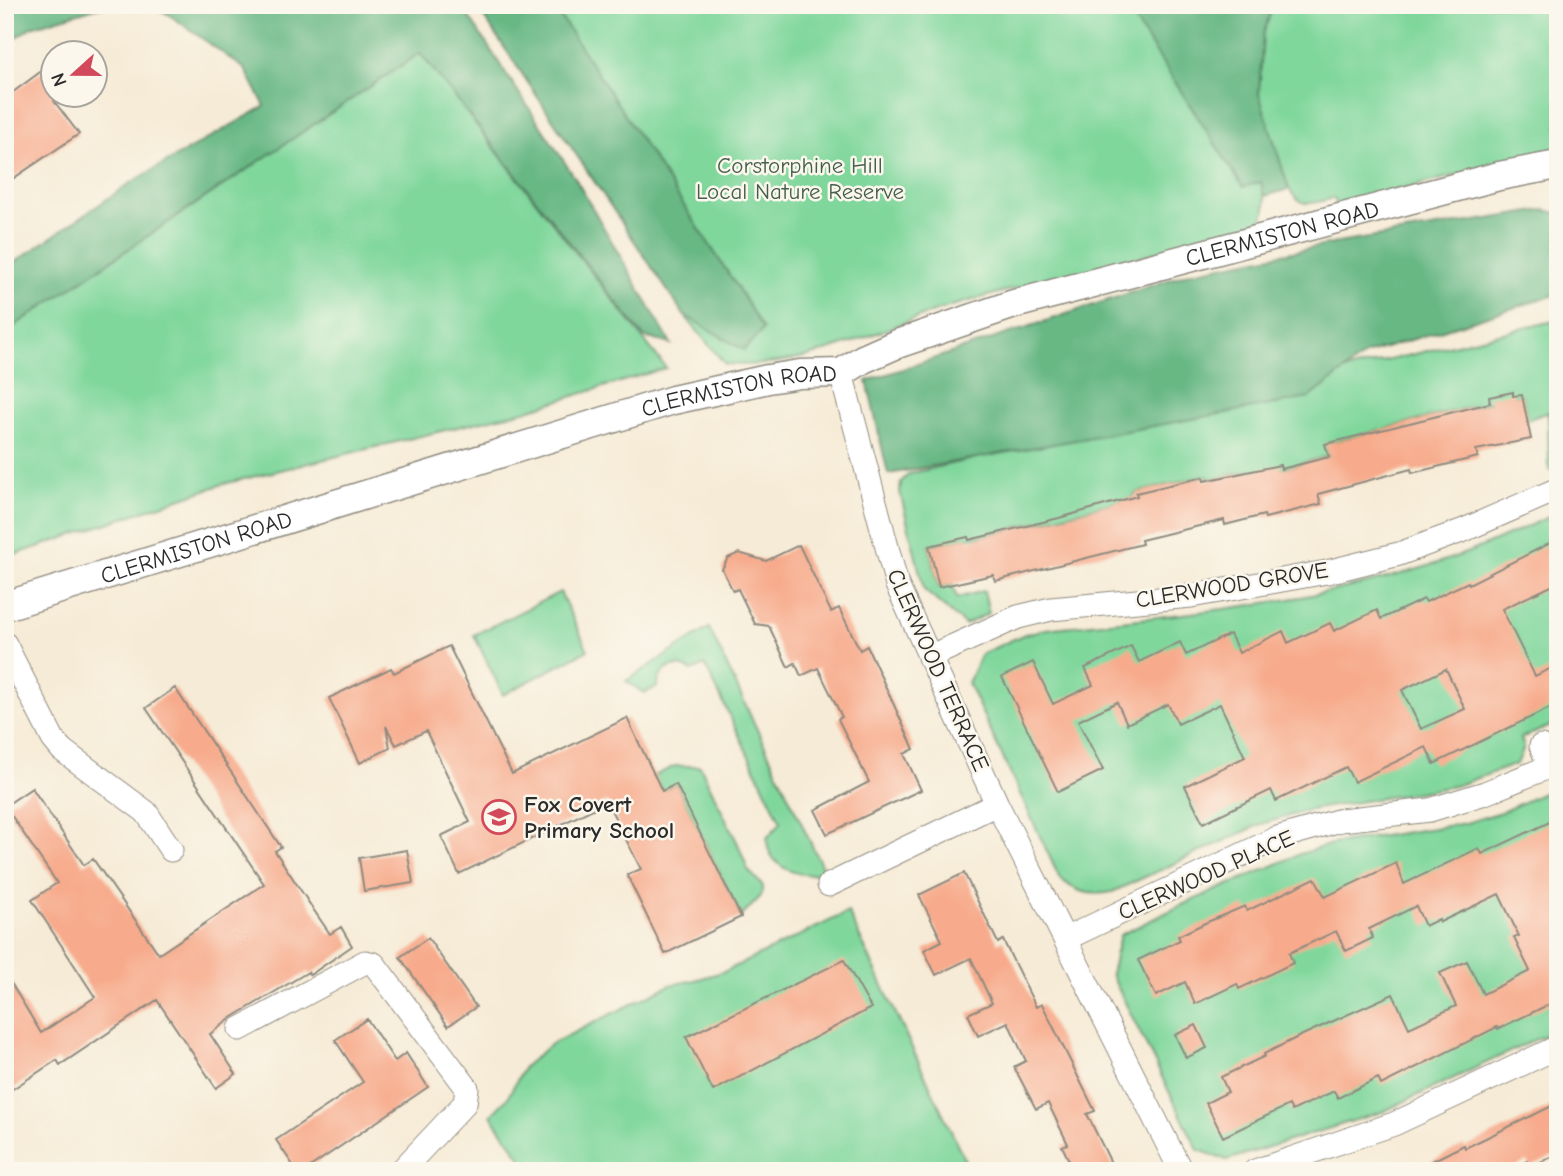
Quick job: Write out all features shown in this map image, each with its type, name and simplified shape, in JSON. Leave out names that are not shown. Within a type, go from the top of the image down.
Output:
[{"type":"street","name":"CLERMISTON ROAD","points":[[5,606],[270,522],[673,400],[800,374],[841,373],[863,359],[897,344],[1014,304],[1499,176],[1558,165]]},
{"type":"street","name":"CLERWOOD TERRACE","points":[[841,373],[897,585],[997,804],[1181,1171]]},
{"type":"street","name":"CLERWOOD GROVE","points":[[929,657],[1018,617],[1051,609],[1191,596],[1327,572],[1399,554],[1530,492],[1556,490]]},
{"type":"street","points":[[5,644],[53,739],[62,750],[146,812],[172,849]]},
{"type":"street","name":"CLERWOOD PLACE","points":[[1065,939],[1277,838],[1341,820],[1430,810],[1485,793],[1549,758]]},
{"type":"street","points":[[829,886],[997,804]]},
{"type":"street","points":[[240,1030],[365,962],[374,964],[467,1088],[465,1103],[401,1171]]},
{"type":"street","points":[[1255,1171],[1394,1124],[1558,1047]]},
{"type":"green space","points":[[5,5],[106,5],[31,27],[5,46]]},
{"type":"green space","points":[[149,5],[461,5],[575,178],[671,344],[644,337],[420,53],[5,332],[5,269],[132,182],[265,106],[245,69],[168,14]]},
{"type":"green space","name":"Corstorphine Hill Local Nature Reserve","points":[[476,5],[1558,5],[1558,149],[1337,206],[1334,198],[1314,203],[1303,202],[1289,189],[1265,196],[1264,215],[1250,228],[955,305],[814,354],[785,361],[725,364],[684,315]]},
{"type":"green space","points":[[476,5],[553,5],[763,330],[744,350],[684,315]]},
{"type":"green space","points":[[1125,5],[1273,5],[1263,35],[1259,94],[1289,189],[1264,196],[1261,182],[1243,187]]},
{"type":"green space","points":[[420,53],[666,368],[524,411],[223,484],[5,558],[5,332]]},
{"type":"green space","points":[[1544,210],[1558,213],[1558,294],[1366,354],[1309,398],[888,474],[867,381],[1192,272],[1337,243]]},
{"type":"green space","points":[[1558,320],[1558,473],[1549,470],[1548,412],[1527,420],[1522,395],[1513,396],[1326,444],[1328,456],[1281,469],[1243,472],[1214,479],[1203,476],[1136,493],[1131,498],[984,536],[929,546],[939,587],[952,584],[957,598],[984,591],[989,613],[965,625],[924,590],[900,492],[901,482],[909,474]]},
{"type":"green space","points":[[1558,513],[1558,723],[1521,738],[1524,748],[1517,764],[1455,786],[1309,810],[1261,824],[1112,892],[1084,892],[1071,887],[1059,877],[968,683],[981,654],[1025,634],[1046,629],[1252,605],[1355,586],[1455,557]]},
{"type":"green space","points":[[560,592],[588,650],[503,695],[474,635]]},
{"type":"green space","points":[[709,628],[824,871],[815,874],[796,873],[786,869],[772,857],[767,838],[781,822],[705,665],[692,671],[680,666],[670,668],[661,675],[657,687],[644,693],[626,681]]},
{"type":"green space","points":[[675,766],[700,766],[748,870],[763,886],[761,896],[741,917],[676,784],[662,791],[654,776]]},
{"type":"green space","points":[[1558,786],[1558,1029],[1382,1112],[1227,1160],[1198,1150],[1111,974],[1120,935],[1300,854],[1332,844],[1466,823],[1504,811]]},
{"type":"green space","points":[[848,912],[970,1171],[530,1171],[491,1115],[507,1099],[524,1067],[551,1044],[670,985],[726,971]]},
{"type":"building","points":[[38,74],[38,108],[59,108],[79,134],[5,184],[5,98]]},
{"type":"building","points":[[1513,392],[1513,396],[1522,395],[1531,439],[1476,450],[1478,457],[1412,473],[1411,469],[1318,494],[1321,504],[1265,518],[1264,515],[1225,525],[1224,520],[995,581],[993,575],[939,587],[929,546],[968,537],[969,540],[1059,518],[1137,496],[1136,493],[1203,477],[1204,481],[1280,465],[1281,469],[1329,457],[1325,444],[1490,403],[1489,397]]},
{"type":"building","points":[[1558,539],[1558,583],[1502,609],[1535,676],[1558,665],[1558,704],[1434,764],[1426,747],[1354,782],[1346,767],[1276,801],[1271,790],[1203,823],[1185,786],[1245,757],[1220,704],[1178,724],[1168,704],[1127,724],[1117,702],[1078,721],[1103,770],[1058,792],[1002,677],[1033,662],[1053,704],[1093,685],[1085,668],[1131,646],[1139,662],[1180,642],[1186,655],[1230,634],[1239,653],[1283,631],[1288,643],[1330,623],[1334,631],[1377,610],[1381,619],[1424,599],[1426,602],[1468,582],[1469,584]],"holes":[[[1446,669],[1465,709],[1421,729],[1402,690]]]},
{"type":"building","points":[[799,545],[831,612],[839,608],[860,650],[867,646],[914,749],[904,754],[921,790],[827,834],[815,810],[869,782],[838,719],[842,717],[818,668],[801,676],[795,663],[788,667],[769,626],[755,624],[738,589],[733,591],[722,569],[728,558],[739,553],[766,561]]},
{"type":"building","points":[[449,646],[512,774],[627,718],[662,791],[676,784],[741,917],[665,954],[627,875],[641,869],[607,802],[459,874],[441,836],[470,822],[426,731],[396,745],[386,726],[390,748],[360,763],[329,698],[391,668],[394,673]]},
{"type":"building","points":[[175,688],[281,847],[275,851],[330,934],[341,927],[352,946],[310,975],[308,972],[210,1034],[236,1074],[216,1088],[157,1000],[60,1065],[57,1060],[5,1094],[5,973],[41,1033],[95,997],[32,900],[57,883],[5,806],[32,788],[84,865],[93,859],[159,954],[264,884],[146,708]]},
{"type":"building","points":[[1558,818],[1558,1000],[1381,1085],[1378,1078],[1338,1098],[1334,1091],[1292,1111],[1289,1105],[1223,1137],[1206,1103],[1228,1092],[1221,1077],[1298,1037],[1393,994],[1409,1028],[1456,1006],[1440,973],[1467,961],[1483,994],[1530,971],[1514,938],[1519,936],[1499,894],[1440,922],[1439,919],[1425,926],[1416,906],[1369,929],[1373,938],[1346,951],[1336,931],[1289,953],[1293,963],[1239,989],[1237,984],[1195,1004],[1185,982],[1156,996],[1138,960],[1180,940],[1178,936],[1205,923],[1245,906],[1247,911],[1315,878],[1325,897],[1396,863],[1404,884],[1479,848],[1482,854]]},
{"type":"building","points":[[407,850],[413,883],[364,891],[359,858]]},
{"type":"building","points":[[964,873],[998,943],[1003,940],[1036,1007],[1042,1004],[1095,1111],[1087,1114],[1115,1171],[1074,1171],[1062,1146],[1068,1144],[1048,1103],[1036,1109],[1014,1067],[1026,1061],[1008,1022],[978,1036],[968,1014],[992,1003],[971,958],[936,975],[924,950],[942,941],[919,895]]},
{"type":"building","points":[[428,938],[476,1007],[448,1026],[400,957]]},
{"type":"building","points":[[844,960],[871,1008],[713,1091],[686,1037]]},
{"type":"building","points":[[367,1019],[395,1061],[406,1053],[428,1087],[304,1171],[297,1171],[276,1140],[363,1082],[335,1040]]},
{"type":"building","points":[[1196,1025],[1207,1048],[1186,1058],[1175,1035]]},
{"type":"building","points":[[1558,1103],[1558,1154],[1530,1167],[1527,1161],[1508,1171],[1412,1171],[1464,1145],[1465,1148]]},
{"type":"place","name":"Fox Covert Primary School","points":[[499,817]]}]
